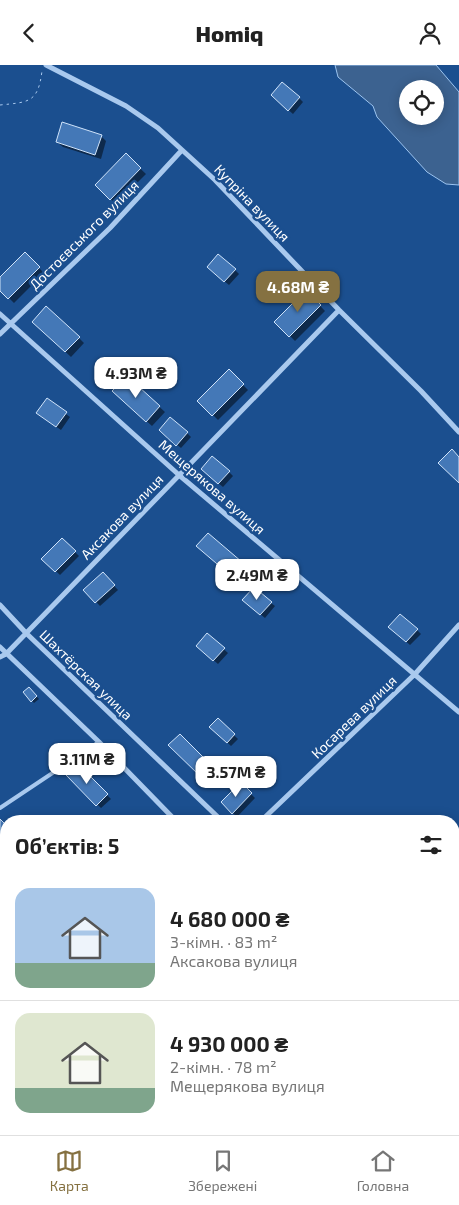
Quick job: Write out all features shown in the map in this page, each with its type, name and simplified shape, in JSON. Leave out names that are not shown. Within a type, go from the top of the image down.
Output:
[{"type":"street","name":"Купріна вулиця","points":[[44,65],[126,106],[158,128],[215,180],[339,310],[459,431]]},
{"type":"street","name":"Достоєвського вулиця","points":[[0,335],[110,227],[182,150]]},
{"type":"street","name":"Аксакова вулиця","points":[[0,657],[6,654],[339,310]]},
{"type":"street","name":"Мещерякова вулиця","points":[[0,314],[179,475],[459,712]]},
{"type":"street","name":"Шахтёрская улица","points":[[0,605],[26,633],[216,815]]},
{"type":"street","name":"Косарева вулиця","points":[[268,815],[414,674],[459,625]]},
{"type":"street","points":[[0,647],[170,815]]},
{"type":"lane","points":[[0,808],[98,742]]},
{"type":"path","points":[[0,105],[25,102],[33,97],[40,84],[44,65]]},
{"type":"water","points":[[335,65],[436,65],[459,92],[459,185],[446,184],[427,172],[377,117],[373,106],[338,77]]},
{"type":"building","points":[[282,82],[300,97],[288,111],[271,95]]},
{"type":"building","points":[[62,122],[102,135],[95,155],[56,142]]},
{"type":"building","points":[[126,153],[141,168],[110,200],[95,185]]},
{"type":"building","points":[[25,252],[40,267],[8,299],[0,291],[0,277]]},
{"type":"building","points":[[218,254],[236,269],[224,282],[207,267]]},
{"type":"building","points":[[306,290],[321,305],[289,337],[274,322]]},
{"type":"building","points":[[46,306],[80,337],[65,352],[32,322]]},
{"type":"building","points":[[229,369],[244,384],[212,416],[197,401]]},
{"type":"building","points":[[127,376],[160,406],[146,422],[112,391]]},
{"type":"building","points":[[47,398],[67,412],[56,427],[36,413]]},
{"type":"building","points":[[170,417],[188,432],[176,446],[159,430]]},
{"type":"building","points":[[452,449],[459,457],[459,483],[438,463]]},
{"type":"building","points":[[212,456],[230,471],[218,484],[201,469]]},
{"type":"building","points":[[208,533],[242,562],[230,575],[196,546]]},
{"type":"building","points":[[62,538],[76,551],[55,572],[41,559]]},
{"type":"building","points":[[103,572],[115,585],[95,603],[83,590]]},
{"type":"building","points":[[254,587],[272,602],[260,615],[242,600]]},
{"type":"building","points":[[400,614],[418,629],[406,642],[388,627]]},
{"type":"building","points":[[207,633],[225,648],[213,661],[196,646]]},
{"type":"building","points":[[29,687],[37,696],[31,702],[23,692]]},
{"type":"building","points":[[218,718],[235,734],[227,743],[209,727]]},
{"type":"building","points":[[180,734],[211,765],[200,776],[168,745]]},
{"type":"building","points":[[77,763],[108,794],[96,806],[66,775]]},
{"type":"building","points":[[241,782],[252,793],[232,814],[221,802]]}]
